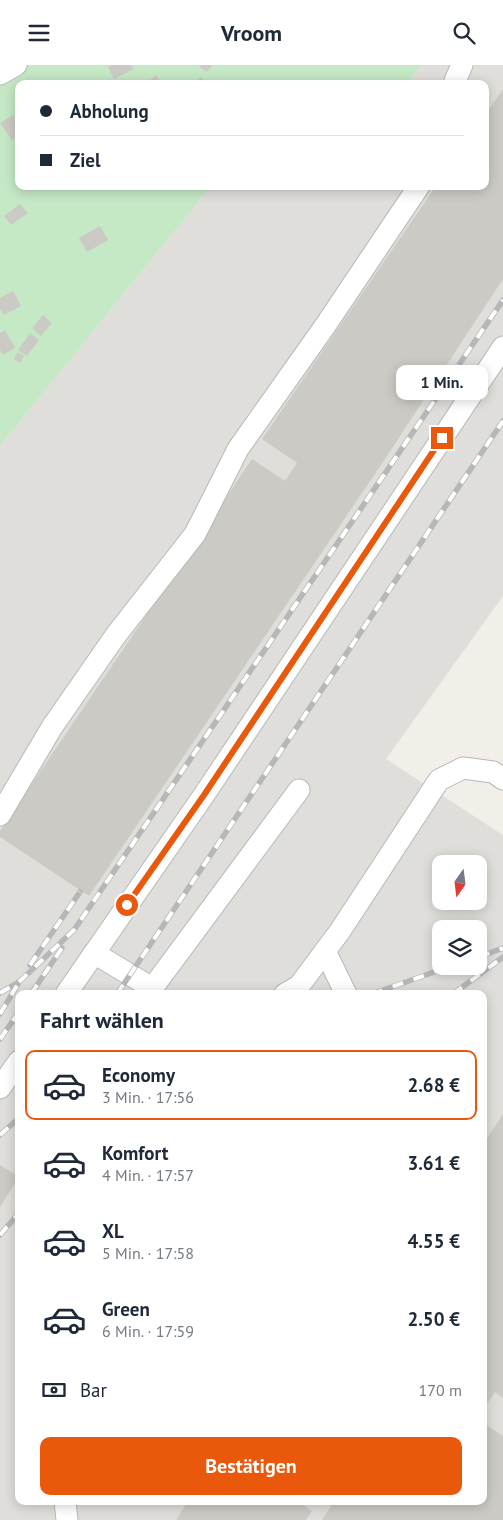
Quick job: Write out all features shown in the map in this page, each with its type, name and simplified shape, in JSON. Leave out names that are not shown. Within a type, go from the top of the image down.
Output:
[{"type":"street","points":[[0,75],[16,65]]},
{"type":"street","points":[[456,80],[462,65]]},
{"type":"street","points":[[0,815],[52,727],[116,635],[194,533],[238,449],[325,326],[416,190]]},
{"type":"street","points":[[69,990],[204,795],[503,347]]},
{"type":"street","points":[[292,990],[299,986],[340,931],[439,780],[464,768],[493,772],[503,779]]},
{"type":"street","points":[[151,990],[299,791]]},
{"type":"street","points":[[325,951],[344,990]]},
{"type":"street","points":[[94,953],[149,990]]},
{"type":"street","points":[[1,1086],[15,1067]]},
{"type":"street","points":[[66,1505],[67,1520]]},
{"type":"shaded area","points":[[421,65],[503,65],[503,596],[386,759],[503,835],[503,1520],[0,1520],[0,446],[208,190],[489,190],[489,80],[410,80]]},
{"type":"green space","points":[[24,65],[421,65],[410,80],[15,80],[15,190],[208,190],[0,446],[0,79]]},
{"type":"building","points":[[112,65],[131,65],[134,69],[114,79],[108,67]]},
{"type":"building","points":[[201,65],[212,65],[207,72],[199,67]]},
{"type":"building","points":[[156,75],[160,80],[150,80]]},
{"type":"building","points":[[503,89],[503,279],[379,468],[89,896],[0,837],[0,831],[252,459],[285,481],[297,463],[262,439],[433,190],[489,190],[489,109]]},
{"type":"building","points":[[13,115],[15,118],[15,138],[12,140],[0,123]]},
{"type":"building","points":[[20,204],[28,213],[11,225],[4,216]]},
{"type":"building","points":[[100,226],[108,240],[87,252],[79,238]]},
{"type":"building","points":[[13,291],[21,306],[4,315],[0,309],[0,298]]},
{"type":"building","points":[[43,315],[52,323],[41,336],[32,328]]},
{"type":"building","points":[[5,330],[15,348],[3,355],[0,350],[0,333]]},
{"type":"building","points":[[30,333],[39,340],[27,356],[18,350]]},
{"type":"building","points":[[18,352],[24,356],[20,363],[14,359]]},
{"type":"building","points":[[503,1114],[503,1398],[495,1392],[487,1404],[487,1138]]},
{"type":"building","points":[[0,1165],[15,1174],[15,1183],[0,1207]]},
{"type":"building","points":[[487,1425],[503,1436],[503,1520],[322,1520],[331,1505],[487,1505]]},
{"type":"building","points":[[185,1505],[303,1505],[312,1511],[306,1520],[176,1520]]},
{"type":"railway","points":[[0,993],[19,982],[74,930],[503,300]]},
{"type":"railway","points":[[120,990],[503,421]]},
{"type":"railway","points":[[30,965],[80,892]]},
{"type":"railway","points":[[34,990],[62,948]]},
{"type":"railway","points":[[487,954],[503,948]]},
{"type":"railway","points":[[458,990],[503,957]]},
{"type":"railway","points":[[383,990],[432,973]]},
{"type":"railway","points":[[0,1014],[18,984]]},
{"type":"railway","points":[[0,1039],[15,1018]]},
{"type":"railway","points":[[0,1135],[15,1122]]},
{"type":"railway","points":[[0,1235],[15,1218]]},
{"type":"route","points":[[127,905],[204,795],[442,438]]}]
